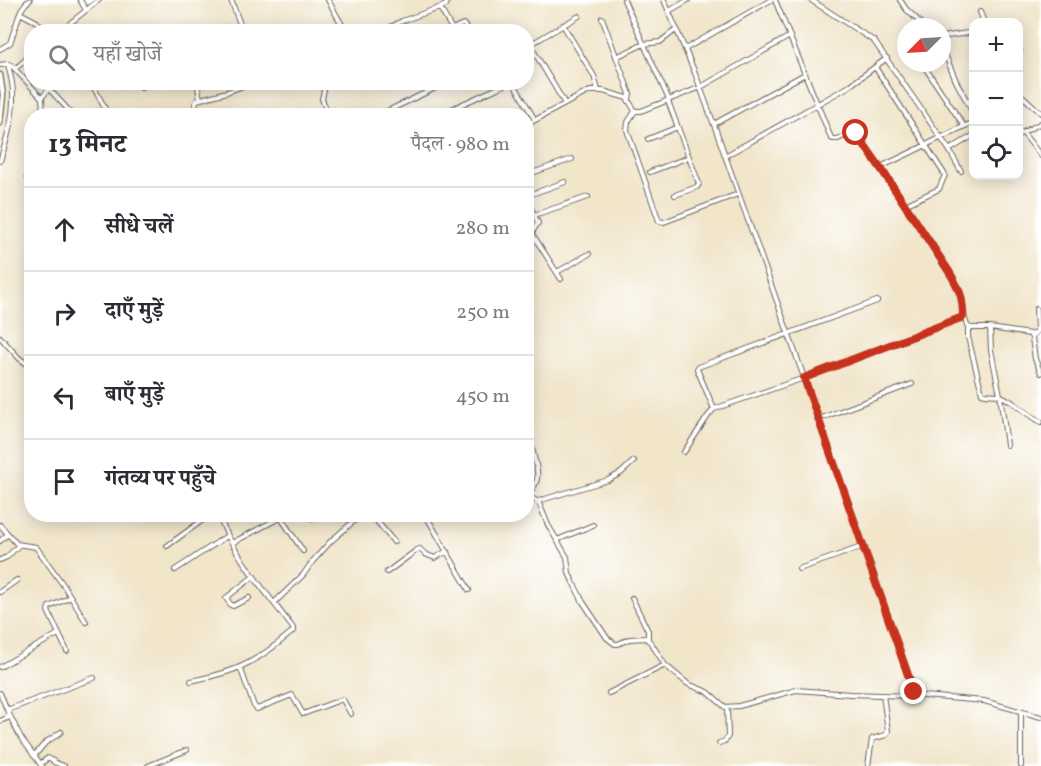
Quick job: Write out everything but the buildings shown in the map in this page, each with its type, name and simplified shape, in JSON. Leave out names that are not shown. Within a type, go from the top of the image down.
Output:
[{"type":"street","points":[[0,49],[10,43],[20,13],[30,0]]},
{"type":"street","points":[[80,0],[86,10]]},
{"type":"street","points":[[69,24],[99,0]]},
{"type":"street","points":[[231,0],[240,24]]},
{"type":"street","points":[[328,0],[342,24]]},
{"type":"street","points":[[397,24],[440,8],[446,5],[447,0]]},
{"type":"street","points":[[624,0],[669,100],[699,184],[697,187],[675,195]]},
{"type":"street","points":[[664,0],[701,87],[864,546],[914,692],[912,695]]},
{"type":"street","points":[[669,11],[688,0]]},
{"type":"street","points":[[685,49],[771,0]]},
{"type":"street","points":[[776,0],[831,138],[838,139],[854,132],[858,135],[960,289],[963,317],[968,327],[968,337],[981,392],[985,395],[1000,395],[1041,422]]},
{"type":"street","points":[[811,0],[877,43],[961,171]]},
{"type":"street","points":[[900,0],[916,18]]},
{"type":"street","points":[[440,8],[449,24]]},
{"type":"street","points":[[980,12],[982,18]]},
{"type":"street","points":[[20,13],[39,24]]},
{"type":"street","points":[[534,42],[579,16]]},
{"type":"street","points":[[602,18],[618,56],[630,94],[629,99],[635,111]]},
{"type":"street","points":[[563,25],[594,76],[598,90]]},
{"type":"street","points":[[618,56],[644,44],[660,42],[677,29]]},
{"type":"street","points":[[951,36],[969,33]]},
{"type":"street","points":[[635,111],[641,111],[701,87],[790,36]]},
{"type":"street","points":[[534,55],[565,104]]},
{"type":"street","points":[[725,156],[848,87],[887,58]]},
{"type":"street","points":[[15,69],[24,61]]},
{"type":"street","points":[[4,65],[15,69],[24,79]]},
{"type":"street","points":[[0,161],[9,135],[13,99],[13,86],[4,65]]},
{"type":"street","points":[[876,68],[945,176],[939,189],[905,205]]},
{"type":"street","points":[[951,69],[969,106]]},
{"type":"street","points":[[928,72],[964,126]]},
{"type":"street","points":[[714,124],[805,74]]},
{"type":"street","points":[[0,75],[3,94],[0,123]]},
{"type":"street","points":[[34,90],[42,97]]},
{"type":"street","points":[[43,108],[42,97],[48,90]]},
{"type":"street","points":[[50,90],[67,108]]},
{"type":"street","points":[[95,90],[105,108]]},
{"type":"street","points":[[198,90],[200,99]]},
{"type":"street","points":[[196,108],[195,102],[200,99],[232,90]]},
{"type":"street","points":[[324,90],[322,99],[326,108]]},
{"type":"street","points":[[394,108],[431,90]]},
{"type":"street","points":[[454,108],[494,90]]},
{"type":"street","points":[[517,90],[528,108]]},
{"type":"street","points":[[535,120],[590,91],[598,90],[629,99]]},
{"type":"street","points":[[1023,96],[1041,112]]},
{"type":"street","points":[[635,111],[628,122],[627,130],[658,221],[664,222],[738,194]]},
{"type":"street","points":[[1023,133],[1041,123]]},
{"type":"street","points":[[880,167],[969,124]]},
{"type":"street","points":[[648,139],[678,127]]},
{"type":"street","points":[[1023,136],[1041,156]]},
{"type":"street","points":[[949,150],[969,138]]},
{"type":"street","points":[[650,172],[689,157]]},
{"type":"street","points":[[534,172],[572,159]]},
{"type":"street","points":[[534,194],[565,182]]},
{"type":"street","points":[[534,230],[538,225],[534,215],[588,197]]},
{"type":"street","points":[[534,238],[561,279]]},
{"type":"street","points":[[557,273],[589,254]]},
{"type":"street","points":[[714,410],[698,367],[877,302]]},
{"type":"street","points":[[1032,336],[1037,331],[1036,309]]},
{"type":"street","points":[[684,452],[714,410],[963,317]]},
{"type":"street","points":[[968,327],[1027,333],[1032,336]]},
{"type":"street","points":[[990,328],[1007,446]]},
{"type":"street","points":[[1032,336],[1034,355],[1041,373]]},
{"type":"street","points":[[0,337],[24,362]]},
{"type":"street","points":[[819,419],[912,384]]},
{"type":"street","points":[[534,458],[537,482],[534,488]]},
{"type":"street","points":[[537,501],[608,480],[621,473],[634,461]]},
{"type":"street","points":[[534,499],[567,557],[573,582],[607,638],[615,644],[636,638],[648,640]]},
{"type":"street","points":[[167,546],[200,522]]},
{"type":"street","points":[[191,681],[240,667],[257,658],[293,631],[227,536],[221,522]]},
{"type":"street","points":[[232,543],[273,522]]},
{"type":"street","points":[[284,522],[303,551]]},
{"type":"street","points":[[274,603],[303,575],[312,561],[353,522]]},
{"type":"street","points":[[378,522],[394,542]]},
{"type":"street","points":[[430,522],[469,590]]},
{"type":"street","points":[[0,525],[15,543],[36,547],[86,622]]},
{"type":"street","points":[[556,540],[593,525]]},
{"type":"street","points":[[0,541],[8,534]]},
{"type":"street","points":[[175,570],[227,536]]},
{"type":"street","points":[[0,560],[19,545]]},
{"type":"street","points":[[798,569],[864,546]]},
{"type":"street","points":[[387,572],[417,550],[420,549],[435,558],[447,551]]},
{"type":"street","points":[[249,598],[233,606],[226,598],[254,576]]},
{"type":"street","points":[[0,592],[17,580]]},
{"type":"street","points":[[67,651],[48,609],[71,597]]},
{"type":"street","points":[[632,598],[648,631],[648,640],[665,665],[685,682],[708,692],[727,707],[796,690],[977,700],[1041,717]]},
{"type":"street","points":[[0,667],[58,634]]},
{"type":"street","points":[[609,693],[665,665]]},
{"type":"street","points":[[240,667],[257,709],[292,695],[303,714],[340,700],[343,700],[351,714]]},
{"type":"street","points":[[7,710],[94,678]]},
{"type":"street","points":[[0,693],[21,738],[41,765],[48,758],[64,766]]},
{"type":"street","points":[[868,766],[872,739],[886,735],[888,731],[884,695]]},
{"type":"street","points":[[719,743],[725,741],[728,736],[727,707]]},
{"type":"street","points":[[1021,712],[1021,766]]},
{"type":"street","points":[[0,721],[10,717]]},
{"type":"street","points":[[34,756],[45,743],[61,732]]},
{"type":"street","points":[[148,766],[187,750]]},
{"type":"route","points":[[856,133],[960,289],[963,306],[963,317],[804,378],[914,692]]}]
